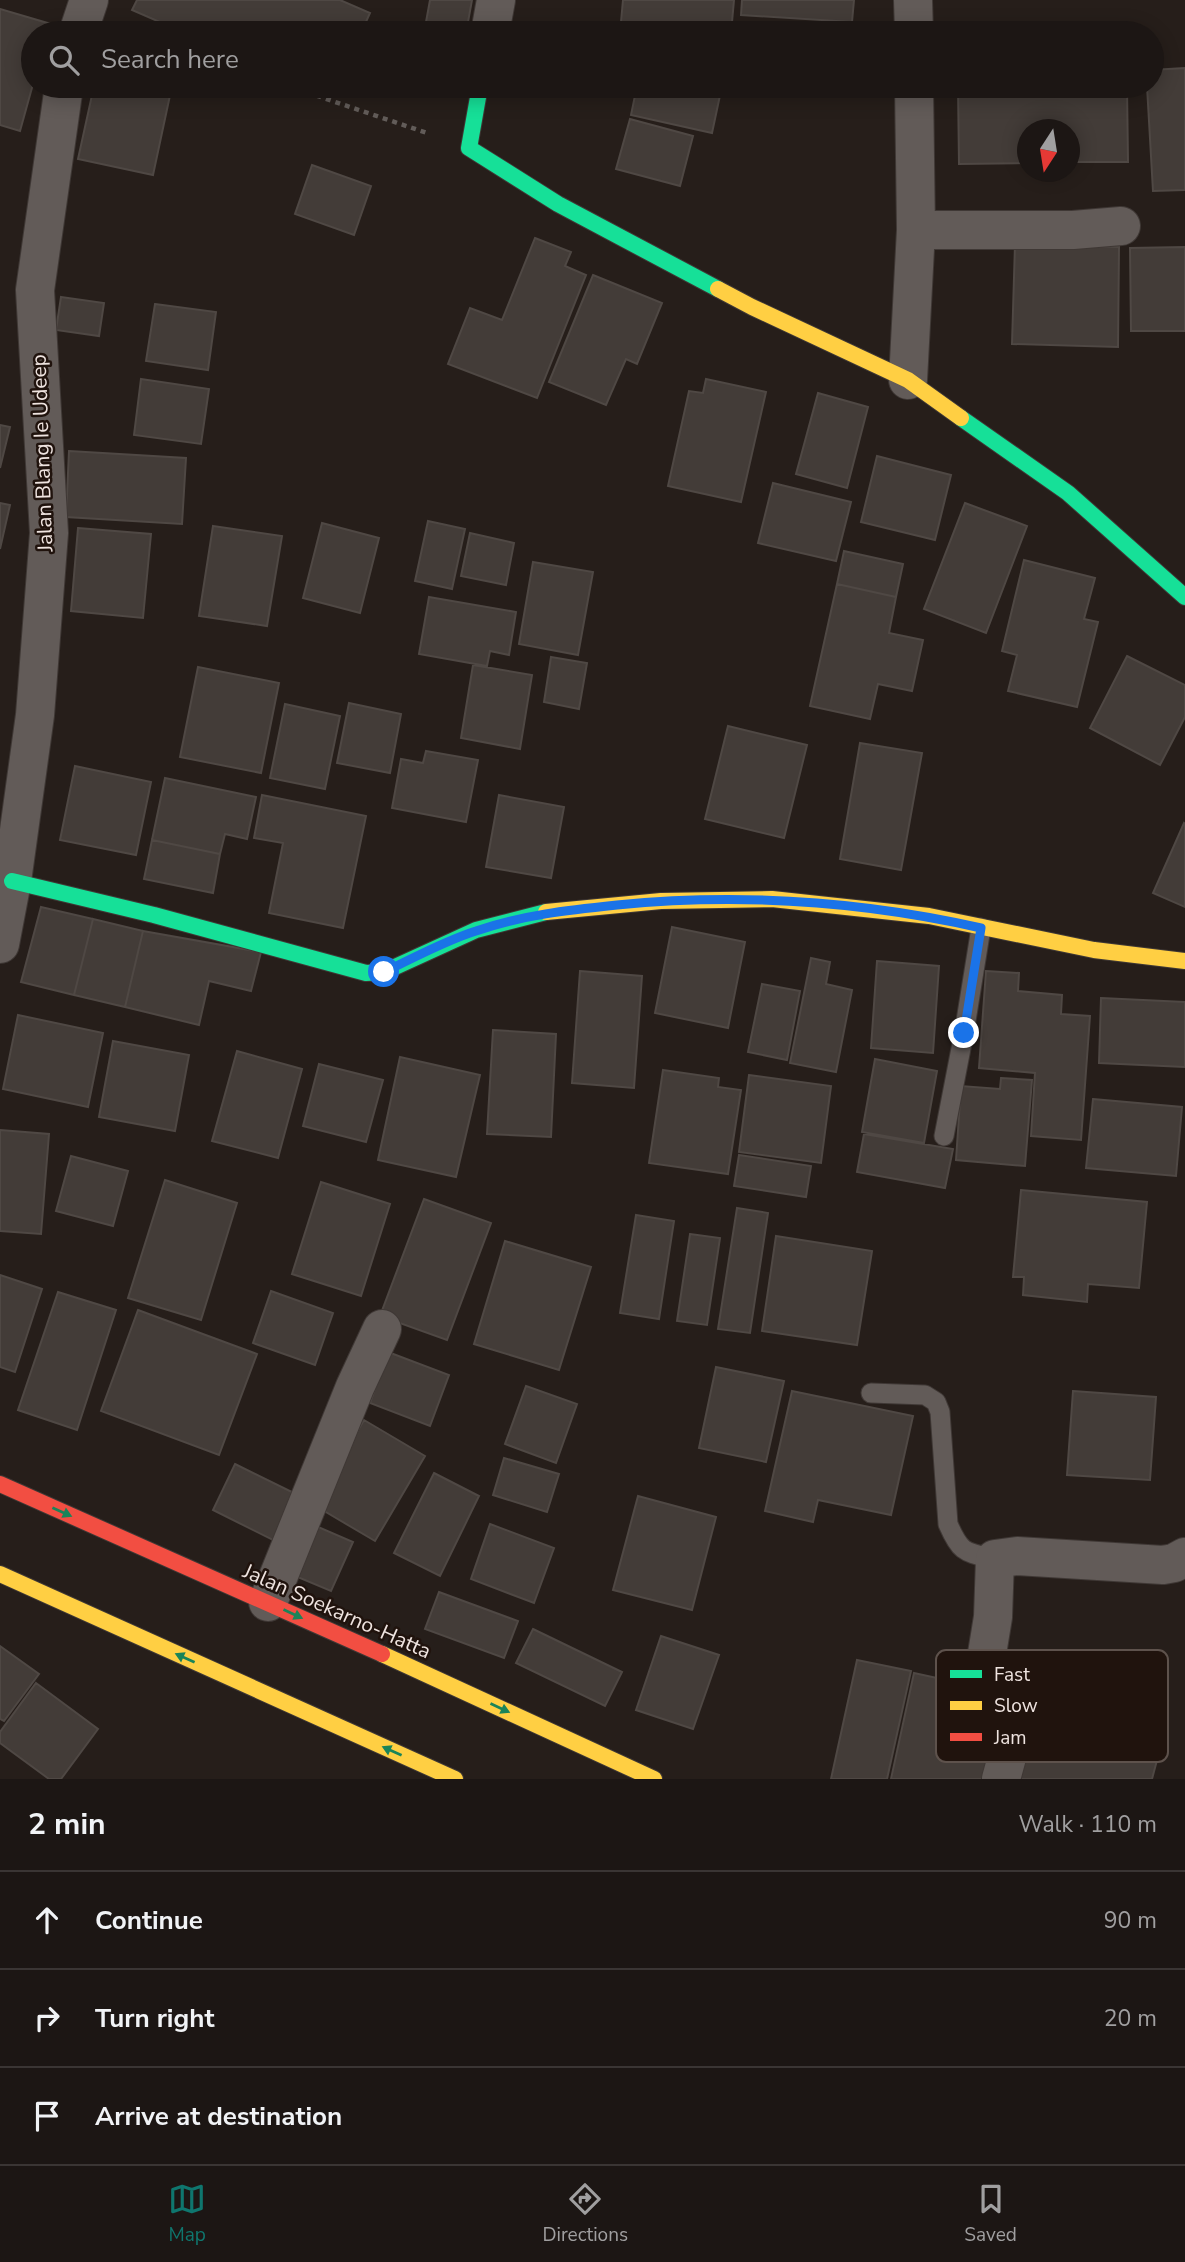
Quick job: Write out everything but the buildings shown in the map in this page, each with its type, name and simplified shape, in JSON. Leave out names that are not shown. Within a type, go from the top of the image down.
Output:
[{"type":"main road","points":[[478,98],[469,148],[558,204],[728,294],[908,380],[1068,493],[1185,597]]},
{"type":"main road","points":[[12,881],[154,915],[366,973],[384,972],[476,930],[550,911],[661,901],[772,899],[929,916],[1094,950],[1147,954],[1185,961]]},
{"type":"main road","name":"Jalan Soekarno-Hatta","points":[[0,1484],[268,1602],[654,1779]]},
{"type":"main road","points":[[0,1574],[455,1779]]},
{"type":"street","points":[[82,21],[89,0]]},
{"type":"street","points":[[492,21],[496,0]]},
{"type":"street","points":[[913,0],[914,21]]},
{"type":"street","name":"Jalan Blang Ie Udeep","points":[[0,944],[12,881],[12,787],[35,715],[49,533],[35,290],[62,98]]},
{"type":"street","points":[[908,380],[916,230],[914,98]]},
{"type":"street","points":[[916,230],[1073,230],[1121,226]]},
{"type":"street","points":[[268,1602],[355,1387],[382,1329]]},
{"type":"street","points":[[988,1650],[993,1617],[995,1559],[1017,1556],[1163,1565],[1185,1557]]},
{"type":"street","points":[[1001,1779],[1006,1762]]},
{"type":"lane","points":[[944,1136],[981,928]]},
{"type":"lane","points":[[871,1392],[925,1395],[936,1402],[940,1412],[948,1524],[955,1541],[963,1551],[995,1559]]},
{"type":"path","points":[[323,98],[469,148]]},
{"type":"traffic: fast","points":[[478,98],[469,148],[558,204],[718,289]]},
{"type":"traffic: fast","points":[[961,418],[1068,493],[1185,597]]},
{"type":"traffic: fast","points":[[12,881],[154,915],[366,973],[384,972],[476,930],[546,912]]},
{"type":"traffic: slow","points":[[718,289],[908,380],[961,418]]},
{"type":"traffic: slow","points":[[546,912],[661,901],[772,899],[929,916],[1094,950],[1185,961]]},
{"type":"traffic: slow","points":[[0,1574],[455,1779]]},
{"type":"traffic: slow","points":[[382,1654],[654,1779]]},
{"type":"traffic: jam","points":[[0,1484],[382,1654]]},
{"type":"route","points":[[384,972],[476,930],[550,911],[661,901],[772,899],[885,910],[929,916],[981,928],[964,1033]]}]
